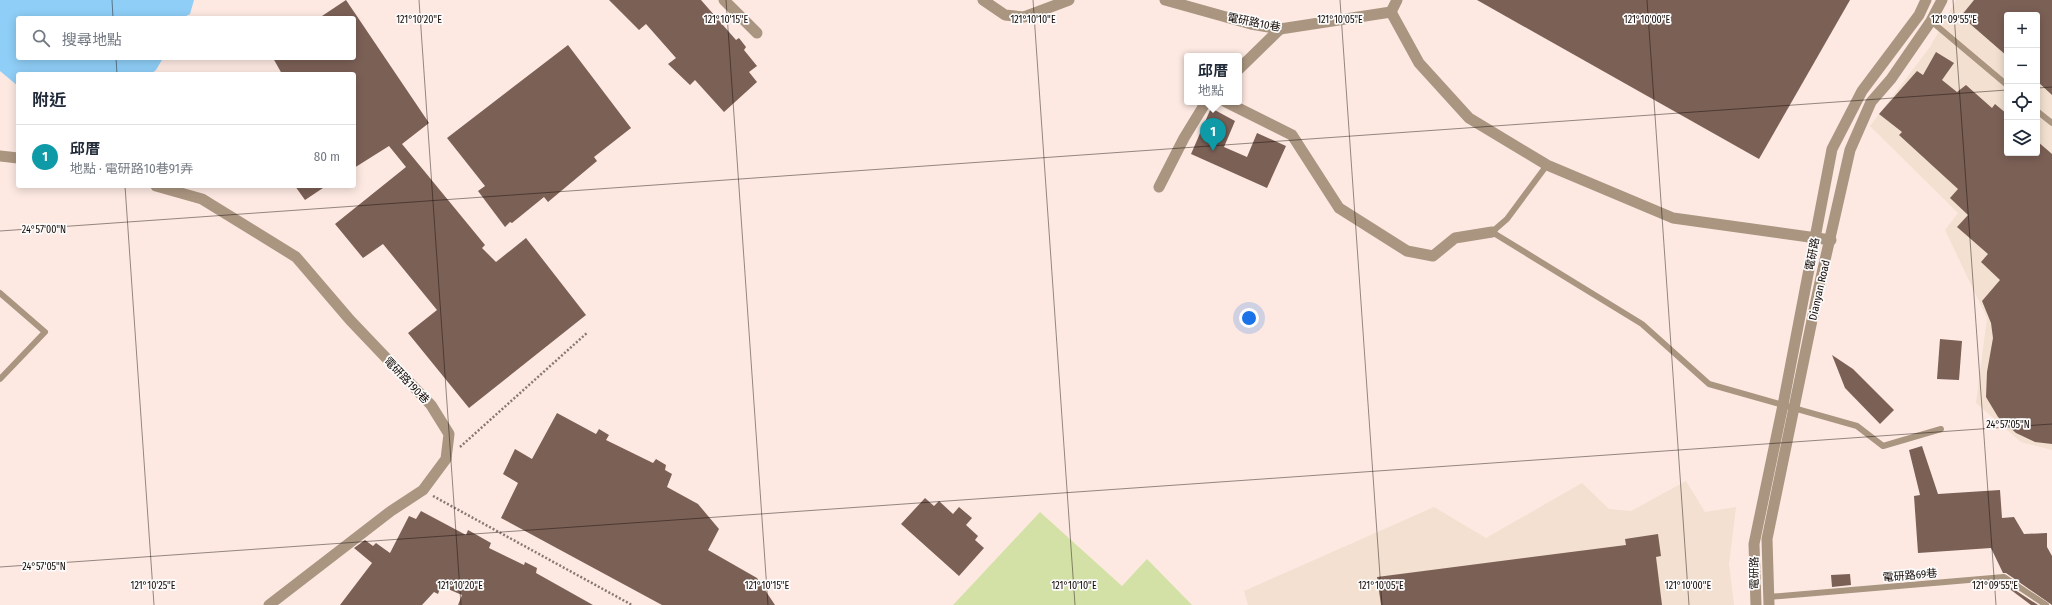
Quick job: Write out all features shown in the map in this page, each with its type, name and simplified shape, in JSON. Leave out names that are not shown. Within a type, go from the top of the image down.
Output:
[{"type":"street","points":[[724,0],[757,33]]},
{"type":"street","points":[[982,0],[1005,14],[1024,17],[1069,0]]},
{"type":"street","name":"電研路10巷","points":[[1165,0],[1251,24],[1280,29],[1391,12]]},
{"type":"street","points":[[1397,0],[1391,12],[1420,63],[1469,118],[1547,164],[1673,218],[1830,240]]},
{"type":"street","name":"電研路","points":[[1756,605],[1754,544],[1788,407],[1815,238],[1832,149],[1862,91],[1919,15],[1926,0]]},
{"type":"street","name":"Dianyan Road","points":[[1769,601],[1767,539],[1788,407],[1830,240],[1850,150],[1871,102],[1891,79],[1931,21],[1942,0]]},
{"type":"street","points":[[1242,66],[1280,29]]},
{"type":"street","points":[[1159,187],[1184,138],[1204,105]]},
{"type":"street","points":[[1232,105],[1292,135],[1339,208],[1406,251],[1433,256],[1455,238],[1492,232]]},
{"type":"street","points":[[0,156],[16,158]]},
{"type":"street","name":"電研路190巷","points":[[163,188],[202,199],[296,257],[350,320],[431,405],[449,434],[446,459],[423,490],[391,511],[269,605]]},
{"type":"lane","points":[[1931,21],[2006,84]]},
{"type":"lane","points":[[2040,113],[2052,123]]},
{"type":"lane","points":[[1547,164],[1507,219],[1492,232],[1642,324],[1709,384],[1857,426],[1882,446],[1940,429]]},
{"type":"lane","points":[[0,293],[45,332],[0,379]]},
{"type":"lane","name":"電研路69巷","points":[[1769,601],[2004,577],[2046,605]]},
{"type":"path","points":[[446,459],[588,332]]},
{"type":"path","points":[[423,490],[632,605]]},
{"type":"shaded area","points":[[1956,0],[2052,0],[2052,450],[2021,442],[1976,403],[1987,318],[1945,230],[1958,213],[1870,126],[1930,47]]},
{"type":"shaded area","points":[[1686,481],[1705,512],[1736,507],[1729,564],[1734,605],[1248,605],[1244,591],[1434,507],[1486,538],[1582,483],[1609,509],[1631,511]]},
{"type":"green space","points":[[1040,512],[1122,586],[1147,559],[1192,605],[953,605]]},
{"type":"water","points":[[0,0],[194,0],[190,14],[186,16],[16,16],[16,60],[162,60],[154,72],[16,72],[16,84],[0,71]]},
{"type":"building","points":[[346,0],[429,123],[402,144],[485,245],[482,248],[496,262],[526,238],[586,315],[469,408],[408,333],[437,310],[383,244],[363,258],[335,224],[406,167],[389,146],[356,167],[356,72],[281,72],[274,60],[356,60],[356,16],[322,16]]},
{"type":"building","points":[[609,0],[701,0],[736,40],[739,38],[746,47],[744,50],[757,66],[749,72],[757,82],[724,112],[695,80],[690,85],[668,64],[676,58],[646,24],[639,30]]},
{"type":"building","points":[[1477,0],[1850,0],[1759,159]]},
{"type":"building","points":[[1974,0],[2052,0],[2052,95],[2040,84],[2040,12],[2004,12],[2004,53],[1961,16]]},
{"type":"building","points":[[568,45],[631,128],[594,157],[597,161],[548,202],[544,197],[505,227],[478,191],[485,186],[447,138]]},
{"type":"building","points":[[1936,52],[1954,63],[1942,80],[1957,92],[1966,85],[1992,108],[1995,104],[2004,112],[2004,156],[2040,156],[2040,144],[2052,154],[2052,444],[2035,442],[2016,433],[1998,417],[1986,397],[1987,372],[1993,338],[1991,323],[1982,301],[2000,280],[1981,262],[1988,254],[1957,227],[1968,215],[1950,198],[1958,189],[1899,135],[1902,132],[1879,114],[1917,71],[1923,75]]},
{"type":"building","points":[[1211,108],[1235,121],[1224,147],[1247,157],[1257,133],[1286,146],[1267,188],[1191,154]]},
{"type":"building","points":[[296,188],[323,188],[305,200]]},
{"type":"building","points":[[1940,339],[1962,341],[1959,380],[1937,379]]},
{"type":"building","points":[[1832,355],[1853,369],[1894,410],[1880,424],[1845,388]]},
{"type":"building","points":[[557,413],[596,434],[599,429],[609,435],[606,440],[653,463],[656,459],[666,465],[665,470],[672,474],[667,487],[698,504],[719,529],[708,550],[757,578],[775,605],[662,605],[501,518],[518,483],[503,474],[515,449],[532,459]]},
{"type":"building","points":[[1922,446],[1938,494],[2000,490],[2002,518],[2014,517],[2024,534],[2047,533],[2047,547],[2052,556],[2052,605],[2006,573],[2003,573],[1991,548],[1918,553],[1914,496],[1920,495],[1909,450]]},
{"type":"building","points":[[925,498],[934,506],[939,501],[953,514],[959,507],[972,518],[966,525],[978,536],[975,540],[984,548],[959,576],[901,524]]},
{"type":"building","points":[[421,511],[466,535],[468,530],[491,543],[489,548],[524,565],[525,562],[537,568],[536,573],[593,605],[458,605],[462,595],[441,586],[438,594],[434,592],[422,605],[340,605],[372,563],[354,548],[365,540],[373,546],[376,543],[390,553],[409,516],[416,519]]},
{"type":"building","points":[[1658,534],[1661,556],[1656,557],[1662,605],[1381,605],[1377,577],[1626,545],[1625,539]]},
{"type":"building","points":[[1914,569],[1906,581],[1892,582],[1883,572]]},
{"type":"building","points":[[1850,574],[1851,585],[1832,587],[1831,575]]},
{"type":"building","points":[[2009,586],[2038,605],[2031,605],[2011,590]]},
{"type":"place","name":"邱厝","points":[[1213,151]]}]
